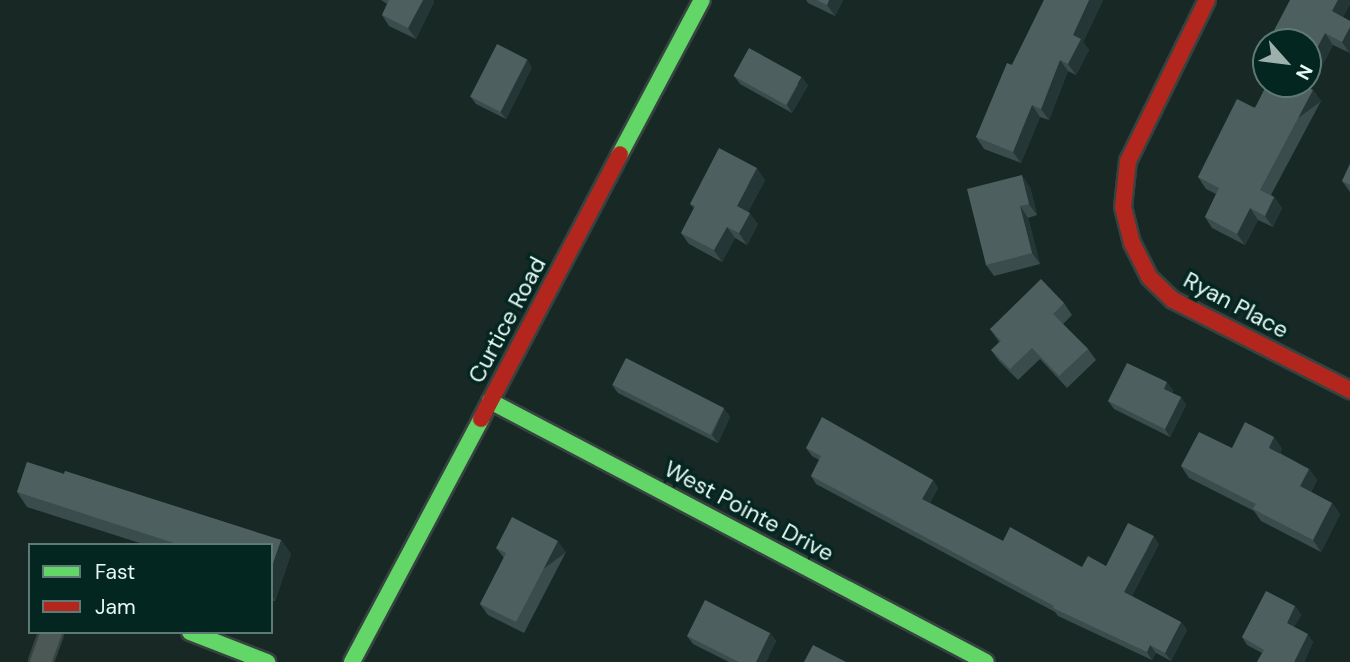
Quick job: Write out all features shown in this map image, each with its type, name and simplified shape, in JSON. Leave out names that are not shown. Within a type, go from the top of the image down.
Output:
[{"type":"street","name":"Curtice Road","points":[[352,662],[702,0]]},
{"type":"street","name":"Ryan Place","points":[[1207,0],[1128,161],[1123,186],[1123,207],[1132,243],[1149,276],[1173,300],[1350,390]]},
{"type":"street","name":"West Pointe Drive","points":[[490,401],[985,662]]},
{"type":"street","points":[[40,662],[50,634]]},
{"type":"street","points":[[195,634],[267,662]]},
{"type":"building","points":[[389,0],[423,0],[408,28],[382,15]]},
{"type":"building","points":[[1044,0],[1089,0],[1073,35],[1081,39],[1068,64],[1060,60],[1041,109],[1032,105],[1013,152],[976,137],[1007,63],[1012,65]]},
{"type":"building","points":[[1290,0],[1338,0],[1332,11],[1350,21],[1350,27],[1342,42],[1325,33],[1322,39],[1322,28],[1275,28]]},
{"type":"building","points":[[497,44],[527,59],[501,112],[470,97]]},
{"type":"building","points":[[749,48],[801,77],[786,105],[733,76]]},
{"type":"building","points":[[1260,98],[1309,98],[1260,190],[1274,197],[1265,216],[1250,208],[1237,234],[1205,217],[1219,188],[1198,177],[1237,99],[1255,108]]},
{"type":"building","points":[[719,148],[757,168],[737,206],[750,213],[739,233],[727,227],[714,250],[681,233],[695,206],[690,204]]},
{"type":"building","points":[[1350,164],[1350,185],[1342,181]]},
{"type":"building","points":[[1022,175],[1029,204],[1020,206],[1032,253],[986,265],[967,189]]},
{"type":"building","points":[[1041,279],[1064,303],[1053,314],[1088,349],[1059,376],[1032,348],[1010,369],[991,350],[1001,341],[990,329]]},
{"type":"building","points":[[626,358],[724,408],[710,435],[612,385]]},
{"type":"building","points":[[1127,363],[1167,382],[1164,389],[1181,397],[1165,429],[1108,401]]},
{"type":"building","points":[[822,417],[933,480],[922,499],[1003,541],[1010,527],[1082,567],[1088,556],[1106,566],[1128,523],[1154,536],[1124,592],[1181,622],[1165,653],[1150,645],[1147,652],[1053,608],[1054,606],[811,476],[821,456],[806,448]]},
{"type":"building","points":[[1245,422],[1274,437],[1269,448],[1309,469],[1300,486],[1332,503],[1313,540],[1253,509],[1256,504],[1181,466],[1199,432],[1232,448]]},
{"type":"building","points":[[27,462],[64,474],[65,471],[281,540],[273,563],[273,543],[174,543],[17,492]]},
{"type":"building","points":[[512,517],[558,541],[516,622],[480,604],[506,553],[496,548]]},
{"type":"building","points":[[1266,591],[1295,606],[1287,623],[1308,634],[1294,662],[1257,662],[1264,650],[1242,637]]},
{"type":"building","points":[[705,600],[770,633],[756,662],[739,662],[687,636]]},
{"type":"building","points":[[813,645],[846,662],[804,662]]},
{"type":"traffic: fast","points":[[620,154],[702,0]]},
{"type":"traffic: fast","points":[[490,401],[986,662]]},
{"type":"traffic: fast","points":[[352,662],[481,419]]},
{"type":"traffic: fast","points":[[195,634],[267,662]]},
{"type":"traffic: jam","points":[[1207,0],[1128,161],[1123,207],[1132,243],[1149,277],[1173,300],[1350,390]]},
{"type":"traffic: jam","points":[[481,419],[620,154]]}]
